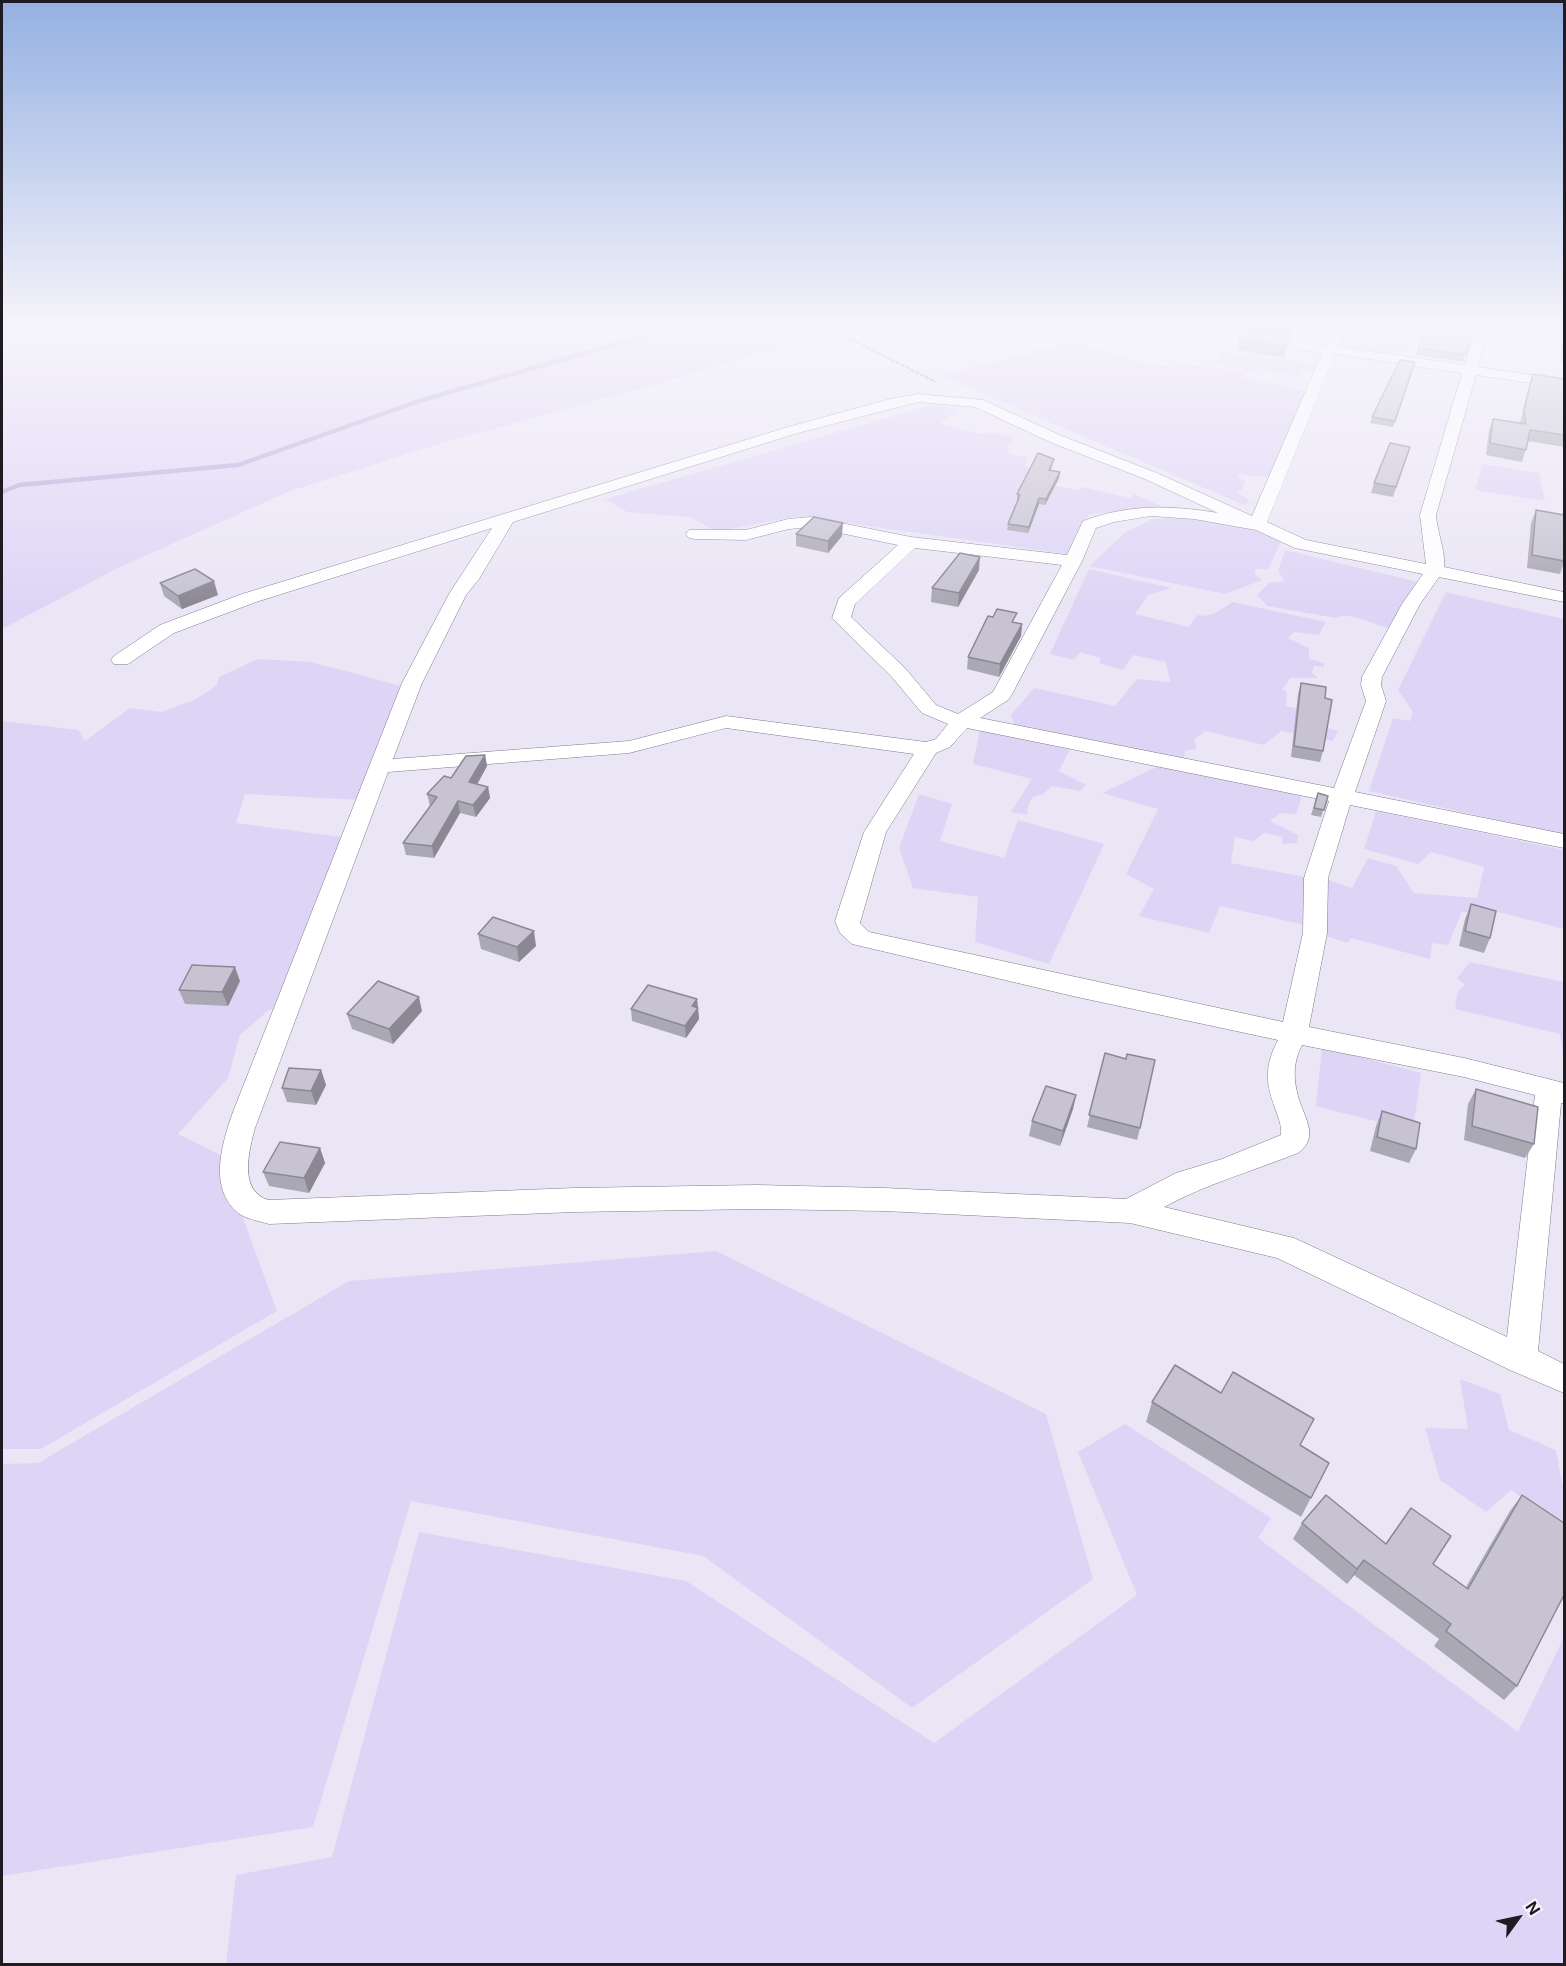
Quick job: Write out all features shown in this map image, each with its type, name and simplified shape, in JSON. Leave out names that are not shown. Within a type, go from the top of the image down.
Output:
[{"type":"street","points":[[121,660],[167,629],[200,615],[823,422]]},
{"type":"street","points":[[1019,422],[1151,476],[1257,525],[1309,546],[1564,597]]},
{"type":"street","points":[[1257,525],[1299,422]]},
{"type":"street","points":[[1131,1211],[1186,1181],[1229,1168],[1288,1145],[1295,1140],[1296,1128],[1283,1092],[1280,1074],[1281,1060],[1294,1034],[1315,933],[1317,917],[1315,880],[1341,797],[1376,701],[1371,685],[1372,677],[1411,604],[1434,571],[1436,561],[1429,533],[1428,515],[1454,422]]},
{"type":"street","points":[[381,766],[629,747],[726,722],[928,749],[943,743],[962,720],[1001,696],[1073,561],[1089,525],[1109,516],[1162,511],[1257,525]]},
{"type":"street","points":[[507,518],[470,579],[458,594],[422,662],[237,1142],[234,1172],[239,1190],[248,1204],[269,1212],[612,1200],[780,1197],[1131,1211],[1283,1247],[1564,1379]]},
{"type":"street","points":[[695,534],[746,535],[788,524],[811,522],[911,542],[1073,561]]},
{"type":"street","points":[[911,542],[846,602],[841,618],[898,672],[928,709],[937,714],[1564,842]]},
{"type":"street","points":[[1001,696],[1008,730]]},
{"type":"street","points":[[928,749],[874,832],[847,921],[854,934],[861,938],[1041,980],[1294,1034],[1501,1074],[1557,1090],[1521,1360]]},
{"type":"shaded area","points":[[2,422],[519,422],[449,441],[290,491],[118,568],[2,629]]},
{"type":"shaded area","points":[[873,422],[942,422],[939,424],[982,434],[992,432],[1015,438],[1006,447],[1010,454],[1028,457],[1025,465],[1032,471],[1026,480],[1078,490],[1082,487],[1131,498],[1134,494],[1166,508],[1089,514],[1067,554],[797,516],[716,532],[691,517],[627,512],[605,499]]},
{"type":"shaded area","points":[[1049,422],[1297,422],[1271,478],[1240,474],[1238,477],[1245,481],[1242,490],[1236,492],[1250,501],[1244,505]]},
{"type":"shaded area","points":[[1482,464],[1539,473],[1545,501],[1475,490]]},
{"type":"shaded area","points":[[1195,517],[1259,529],[1282,540],[1268,569],[1255,569],[1255,574],[1262,580],[1225,594],[1090,566],[1124,533],[1152,519]]},
{"type":"shaded area","points":[[1285,550],[1418,582],[1388,628],[1355,617],[1336,618],[1267,606],[1257,595],[1269,583],[1285,581],[1278,571]]},
{"type":"shaded area","points":[[1089,569],[1171,588],[1148,595],[1135,614],[1189,627],[1197,615],[1211,614],[1232,602],[1326,622],[1319,635],[1294,632],[1288,638],[1309,648],[1309,659],[1324,663],[1324,667],[1314,666],[1312,673],[1318,678],[1290,678],[1282,690],[1287,692],[1286,706],[1310,711],[1309,723],[1338,731],[1333,741],[1281,731],[1264,745],[1205,731],[1194,740],[1197,749],[1185,751],[1184,760],[1015,727],[1011,715],[1034,688],[1115,706],[1137,679],[1170,682],[1166,662],[1133,655],[1123,670],[1099,663],[1101,658],[1080,652],[1074,660],[1050,654]]},
{"type":"shaded area","points":[[1446,592],[1564,619],[1564,835],[1369,791],[1393,718],[1410,721],[1413,712],[1398,690]]},
{"type":"shaded area","points":[[258,659],[311,662],[405,687],[359,800],[245,794],[236,823],[349,838],[281,1010],[269,1010],[240,1035],[228,1078],[178,1134],[220,1155],[277,1311],[41,1449],[2,1449],[2,721],[78,730],[85,741],[130,708],[162,712],[194,700],[216,686],[219,677]]},
{"type":"shaded area","points":[[980,730],[1070,749],[1059,771],[1086,785],[1080,791],[1051,786],[1044,794],[1031,800],[1027,815],[1011,812],[1032,779],[973,764]]},
{"type":"shaded area","points":[[1159,766],[1303,793],[1296,814],[1280,813],[1270,821],[1298,835],[1297,843],[1282,844],[1282,837],[1264,833],[1253,841],[1235,837],[1231,863],[1305,877],[1305,925],[1220,906],[1209,933],[1139,916],[1154,889],[1126,874],[1158,809],[1102,793]]},
{"type":"shaded area","points":[[919,794],[952,804],[940,841],[1004,858],[1018,820],[1104,844],[1049,964],[975,942],[978,897],[913,888],[899,848]]},
{"type":"shaded area","points":[[1376,811],[1564,850],[1564,929],[1490,910],[1477,913],[1462,912],[1448,945],[1432,943],[1430,959],[1351,938],[1347,943],[1323,935],[1326,879],[1352,888],[1368,858],[1396,866],[1414,893],[1477,898],[1484,867],[1431,852],[1418,864],[1364,849]]},
{"type":"shaded area","points":[[1470,962],[1564,982],[1564,1061],[1560,1034],[1455,1009],[1458,991],[1465,985],[1457,978]]},
{"type":"shaded area","points":[[1322,1047],[1421,1073],[1413,1131],[1316,1106]]},
{"type":"shaded area","points":[[716,1251],[1046,1414],[1093,1579],[912,1708],[703,1556],[411,1501],[313,1827],[2,1876],[2,1464],[38,1463],[349,1281]]},
{"type":"shaded area","points":[[1460,1379],[1500,1394],[1509,1430],[1556,1450],[1562,1483],[1564,1483],[1564,1528],[1511,1490],[1486,1512],[1440,1480],[1425,1428],[1468,1429]]},
{"type":"shaded area","points":[[1125,1424],[1271,1518],[1258,1538],[1518,1732],[1564,1637],[1564,1964],[226,1964],[236,1875],[332,1857],[419,1532],[686,1581],[934,1743],[1137,1595],[1078,1452]]},
{"type":"building","points":[[1493,422],[1526,424],[1526,422],[1564,422],[1564,435],[1530,430],[1526,450],[1490,443]]},
{"type":"building","points":[[1390,443],[1410,447],[1396,487],[1374,483]]},
{"type":"building","points":[[1038,453],[1054,459],[1049,470],[1060,472],[1046,499],[1039,498],[1029,527],[1008,524],[1020,495],[1017,494]]},
{"type":"building","points":[[1536,510],[1564,515],[1564,561],[1532,555]]},
{"type":"building","points":[[814,517],[843,523],[828,541],[796,534]]},
{"type":"building","points":[[960,553],[980,557],[959,593],[932,588]]},
{"type":"building","points":[[195,569],[214,581],[178,596],[160,583]]},
{"type":"building","points":[[997,609],[1017,613],[1012,622],[1022,624],[1000,664],[968,657],[988,616],[993,617]]},
{"type":"building","points":[[1301,683],[1326,687],[1325,698],[1332,700],[1323,751],[1294,746]]},
{"type":"building","points":[[485,755],[469,782],[488,787],[473,805],[458,801],[432,846],[403,843],[437,797],[427,794],[444,776],[451,778],[466,756]]},
{"type":"building","points":[[1318,793],[1328,796],[1324,810],[1314,808]]},
{"type":"building","points":[[1471,904],[1496,911],[1490,938],[1465,931]]},
{"type":"building","points":[[493,917],[534,931],[517,947],[478,934]]},
{"type":"building","points":[[192,965],[235,967],[222,992],[179,990]]},
{"type":"building","points":[[378,981],[419,997],[389,1029],[347,1014]]},
{"type":"building","points":[[648,985],[697,999],[692,1006],[698,1008],[685,1026],[631,1009]]},
{"type":"building","points":[[1105,1053],[1126,1059],[1127,1054],[1155,1060],[1140,1128],[1089,1115]]},
{"type":"building","points":[[289,1068],[321,1070],[311,1091],[282,1088]]},
{"type":"building","points":[[1046,1086],[1076,1095],[1063,1131],[1032,1121]]},
{"type":"building","points":[[1476,1089],[1538,1107],[1534,1144],[1472,1126]]},
{"type":"building","points":[[1382,1111],[1420,1123],[1416,1149],[1377,1137]]},
{"type":"building","points":[[280,1142],[320,1148],[304,1178],[263,1172]]},
{"type":"building","points":[[1175,1365],[1221,1393],[1233,1372],[1314,1419],[1300,1445],[1329,1463],[1311,1498],[1152,1402]]},
{"type":"building","points":[[1326,1495],[1386,1544],[1411,1508],[1451,1536],[1433,1564],[1468,1589],[1522,1495],[1564,1523],[1564,1595],[1517,1686],[1446,1631],[1451,1624],[1364,1560],[1357,1569],[1302,1523]]},
{"type":"waterway","points":[[2,492],[19,485],[238,465],[360,422]]}]
